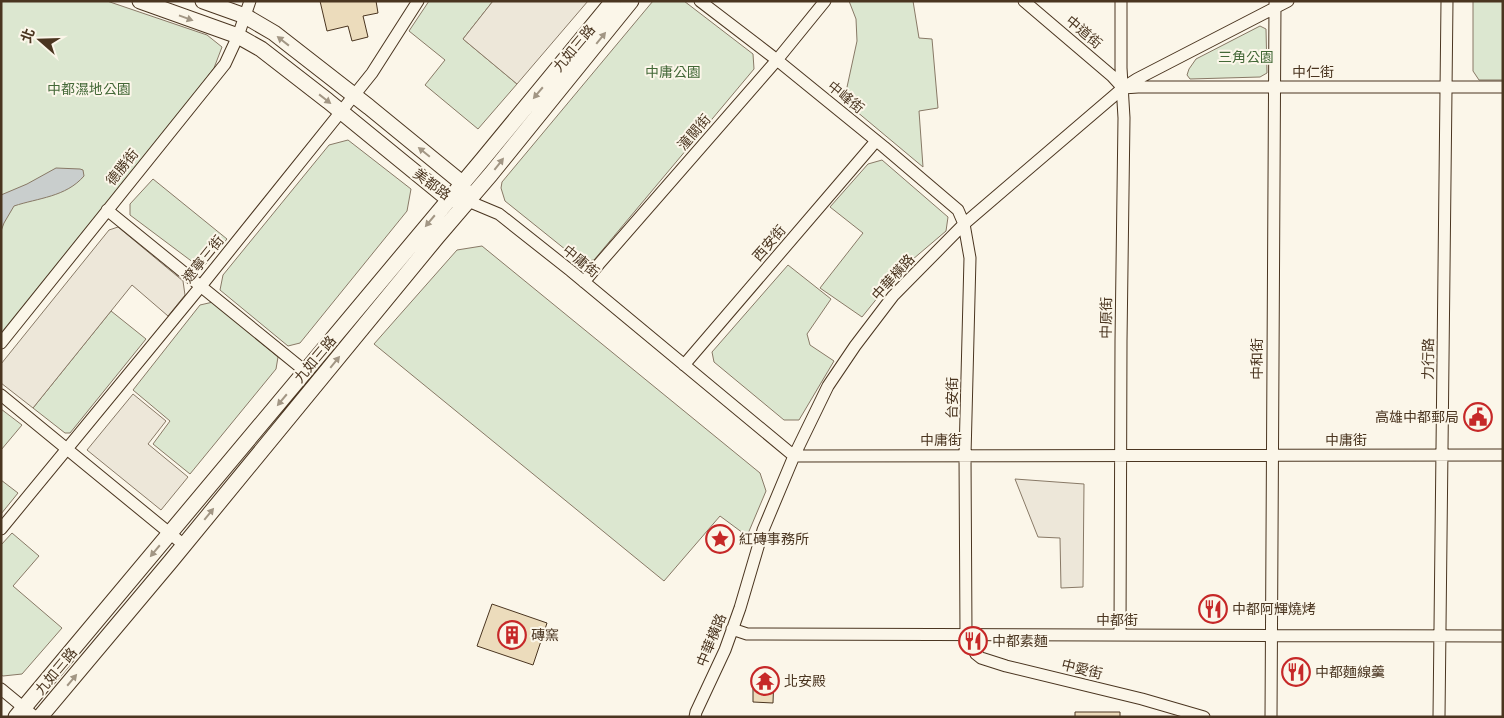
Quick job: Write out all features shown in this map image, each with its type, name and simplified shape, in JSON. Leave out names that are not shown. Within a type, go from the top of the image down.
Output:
[{"type":"street","name":"美都路","points":[[140,1],[238,36],[261,49],[448,199],[468,201],[462,184],[354,95],[274,33],[245,16],[203,1]]},
{"type":"street","name":"德勝街","points":[[1,343],[225,64],[238,36],[250,1]]},
{"type":"street","name":"遼寧三街","points":[[1,529],[372,73],[418,1]]},
{"type":"street","name":"九如三路","points":[[25,714],[170,533],[613,1]]},
{"type":"street","name":"九如三路","points":[[40,717],[491,174],[631,1]]},
{"type":"street","name":"中峰街","points":[[700,1],[777,60],[953,204],[964,224]]},
{"type":"street","name":"潼關街","points":[[584,282],[777,60],[825,1]]},
{"type":"street","name":"中道街","points":[[1024,1],[1112,76],[1123,88]]},
{"type":"street","name":"中原街","points":[[1120,635],[1123,88],[1121,1]]},
{"type":"street","name":"中華橫路","points":[[695,717],[725,650],[740,608],[763,530],[794,456],[828,386],[855,346],[893,296],[964,224],[1123,88],[1275,5],[1288,1]]},
{"type":"street","name":"力行路","points":[[1438,717],[1447,1]]},
{"type":"street","name":"中和街","points":[[1271,717],[1275,5]]},
{"type":"street","name":"中仁街","points":[[1123,88],[1503,87]]},
{"type":"street","name":"西安街","points":[[684,365],[876,140]]},
{"type":"street","name":"中庸街","points":[[468,201],[498,214],[584,282],[794,456],[1503,455]]},
{"type":"street","points":[[107,210],[305,371]]},
{"type":"street","name":"台安街","points":[[964,224],[970,258],[965,455],[966,634]]},
{"type":"street","points":[[1,395],[184,545]]},
{"type":"street","name":"中都街","points":[[732,629],[747,634],[1503,636]]},
{"type":"street","name":"中愛街","points":[[966,634],[976,654],[981,658],[1006,666],[1142,699],[1204,717]]},
{"type":"street","points":[[1,689],[25,714]]},
{"type":"green space","name":"中都濕地公園","points":[[1,1],[107,1],[207,35],[222,47],[214,68],[107,210],[1,343]]},
{"type":"green space","points":[[429,1],[493,1],[463,39],[517,84],[478,129],[425,85],[445,60],[409,31]]},
{"type":"green space","name":"中庸公園","points":[[653,1],[684,1],[753,54],[754,69],[594,260],[581,262],[505,201],[501,188],[502,182]]},
{"type":"green space","points":[[849,1],[913,1],[919,38],[932,39],[938,108],[919,111],[923,167],[844,101],[857,41],[856,19]]},
{"type":"green space","points":[[1473,1],[1503,1],[1503,80],[1479,80],[1473,71]]},
{"type":"green space","name":"三角公園","points":[[1260,26],[1266,29],[1267,73],[1260,77],[1190,79],[1187,75],[1196,59]]},
{"type":"green space","points":[[348,140],[411,189],[407,211],[300,343],[288,346],[220,290],[223,275],[329,145]]},
{"type":"green space","points":[[882,160],[948,217],[946,231],[899,271],[862,317],[820,288],[863,233],[830,207],[868,164]]},
{"type":"green space","points":[[153,179],[227,239],[206,264],[198,266],[130,215],[130,204]]},
{"type":"green space","points":[[482,246],[760,473],[766,491],[747,536],[720,516],[664,581],[374,344],[457,250]]},
{"type":"green space","points":[[788,265],[831,299],[807,334],[810,345],[834,361],[799,420],[784,420],[714,362],[712,352]]},
{"type":"green space","points":[[213,302],[278,357],[276,369],[190,474],[153,444],[170,421],[133,390],[200,305]]},
{"type":"green space","points":[[111,311],[146,339],[70,433],[65,433],[33,408]]},
{"type":"green space","points":[[1,409],[22,425],[1,450]]},
{"type":"green space","points":[[1,480],[18,493],[1,514]]},
{"type":"green space","points":[[12,533],[39,556],[13,586],[62,628],[22,674],[3,676],[1,675],[1,545]]},
{"type":"shaded area","points":[[493,1],[588,1],[517,84],[463,39]]},
{"type":"shaded area","points":[[56,168],[80,169],[83,170],[84,176],[77,183],[60,193],[14,206],[1,231],[1,195],[27,184]]},
{"type":"shaded area","points":[[118,227],[183,281],[185,295],[168,316],[132,285],[33,408],[1,383],[1,364],[109,230]]},
{"type":"shaded area","points":[[133,394],[166,421],[148,444],[188,477],[161,510],[87,450]]},
{"type":"shaded area","points":[[1015,479],[1084,484],[1083,587],[1061,588],[1060,538],[1038,537]]},
{"type":"building","points":[[320,1],[376,1],[378,13],[363,16],[368,37],[352,41],[348,26],[327,31]]},
{"type":"building","name":"磚窯","points":[[492,604],[547,623],[533,665],[477,646]]},
{"type":"building","name":"北安殿","points":[[761,672],[774,673],[773,703],[753,702],[753,689]]},
{"type":"building","points":[[1075,712],[1120,712],[1120,717],[1075,717]]},
{"type":"place","name":"高雄中都郵局","points":[[1478,417]]},
{"type":"place","name":"紅磚事務所","points":[[720,539]]},
{"type":"place","name":"中都阿輝燒烤","points":[[1213,609]]},
{"type":"place","name":"磚窯","points":[[512,635]]},
{"type":"place","name":"中都素麵","points":[[973,641]]},
{"type":"place","name":"中都麵線羹","points":[[1296,672]]},
{"type":"place","name":"北安殿","points":[[765,681]]}]
